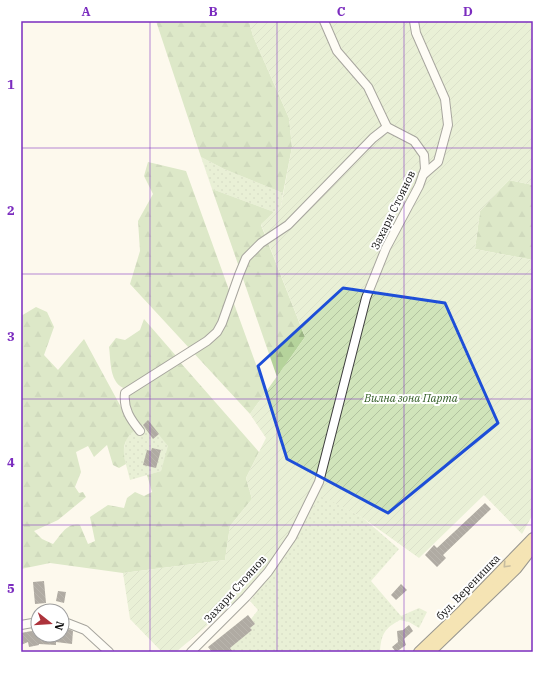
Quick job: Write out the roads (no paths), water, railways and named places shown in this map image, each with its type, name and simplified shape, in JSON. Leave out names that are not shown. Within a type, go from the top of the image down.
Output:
[{"type":"main road","name":"бул. Веренишка","points":[[430,652],[533,538]]},
{"type":"main road","name":"бул. Веренишка","points":[[419,652],[516,569],[533,547]]},
{"type":"street","points":[[140,431],[126,411],[124,400],[125,393],[207,341],[217,332],[229,306],[238,274],[246,258],[260,243],[288,224],[373,138],[387,127],[368,87],[337,51],[324,21]]},
{"type":"street","points":[[414,21],[416,33],[445,99],[448,125],[438,162],[423,175]]},
{"type":"street","name":"Захари Стоянов","points":[[191,652],[246,597],[268,572],[292,537],[319,482],[371,284],[386,248],[419,186],[425,169],[424,155],[414,141],[387,127]]},
{"type":"street","points":[[70,624],[85,630],[109,652]]},
{"type":"park label","name":"Вилна зона Парта","points":[[411,398]]}]
